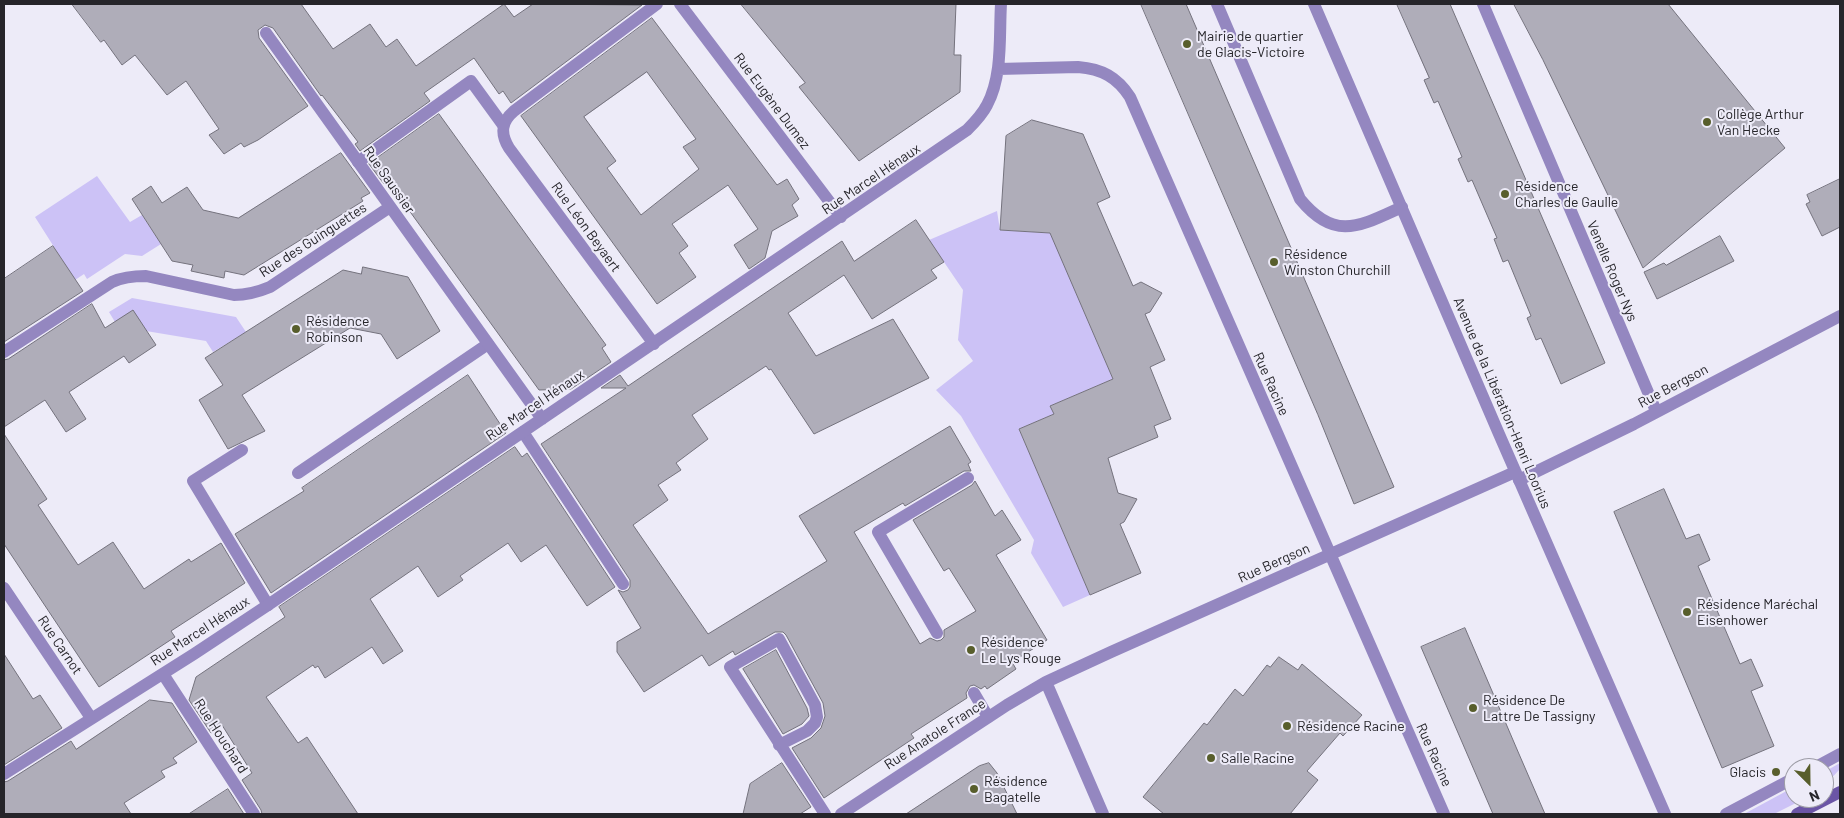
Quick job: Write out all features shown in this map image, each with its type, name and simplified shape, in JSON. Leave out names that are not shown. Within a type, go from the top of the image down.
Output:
[{"type":"main road","points":[[1797,814],[1840,792]]},
{"type":"street","points":[[503,125],[505,120],[514,111],[657,4]]},
{"type":"street","name":"Rue Eugène Dumez","points":[[680,4],[841,217]]},
{"type":"street","name":"Rue Marcel Hénaux","points":[[4,774],[268,605],[967,130],[979,118],[987,106],[992,93],[998,69],[1001,4]]},
{"type":"street","points":[[1217,4],[1300,199],[1309,210],[1326,222],[1348,227],[1361,225],[1402,207]]},
{"type":"street","name":"Avenue de la Libération-Henri Loorius","points":[[1314,4],[1665,814]]},
{"type":"street","name":"Venelle Roger Nys","points":[[1483,4],[1656,412]]},
{"type":"street","name":"Rue Saussier","points":[[266,33],[542,420]]},
{"type":"street","name":"Rue Racine","points":[[998,69],[1090,68],[1108,75],[1123,87],[1137,110],[1260,397],[1444,814]]},
{"type":"street","name":"Rue Léon Beyaert","points":[[358,162],[470,82],[503,125],[503,136],[509,148],[654,344]]},
{"type":"street","name":"Rue des Guinguettes","points":[[4,352],[112,282],[122,278],[146,276],[234,295],[248,295],[259,292],[270,287],[390,207]]},
{"type":"street","name":"Rue Bergson","points":[[1046,682],[1330,554],[1517,476],[1656,412],[1840,316]]},
{"type":"street","points":[[298,473],[488,344]]},
{"type":"street","points":[[523,432],[623,584]]},
{"type":"street","points":[[242,450],[193,481],[268,605]]},
{"type":"street","points":[[937,633],[878,532],[968,478]]},
{"type":"street","name":"Rue Carnot","points":[[4,588],[91,718]]},
{"type":"street","points":[[779,745],[807,731],[817,717],[815,705],[779,639],[730,667],[779,745],[825,814]]},
{"type":"street","name":"Rue Houchard","points":[[162,674],[254,814]]},
{"type":"street","points":[[1046,682],[1103,814]]},
{"type":"street","name":"Rue Anatole France","points":[[841,814],[988,717],[1046,682]]},
{"type":"street","points":[[974,693],[988,717]]},
{"type":"street","points":[[1726,814],[1784,783]]},
{"type":"shaded area","points":[[97,176],[130,222],[142,215],[161,244],[142,256],[125,254],[87,279],[84,274],[75,280],[35,217]]},
{"type":"shaded area","points":[[997,211],[1000,230],[1051,233],[1113,379],[1050,406],[1054,414],[1019,429],[1090,595],[1063,607],[1031,553],[1034,540],[961,416],[936,390],[973,361],[958,340],[963,290],[929,240]]},
{"type":"shaded area","points":[[132,298],[236,317],[246,332],[213,352],[206,341],[146,331],[115,322],[109,312]]},
{"type":"shaded area","points":[[1840,763],[1840,769],[1834,775],[1834,766]]},
{"type":"shaded area","points":[[1784,792],[1784,808],[1786,808],[1774,814],[1744,814]]},
{"type":"building","points":[[72,4],[301,4],[333,49],[370,24],[386,47],[397,39],[416,66],[504,4],[514,17],[533,4],[642,5],[511,103],[503,91],[499,94],[474,58],[424,93],[430,101],[360,151],[355,144],[358,142],[321,96],[273,28],[265,25],[258,30],[259,38],[308,106],[258,140],[244,147],[241,143],[224,154],[209,135],[219,129],[186,81],[167,95],[135,55],[122,65],[104,40],[101,42]]},
{"type":"building","points":[[741,4],[956,4],[954,55],[961,55],[960,92],[859,161],[799,87],[805,83]]},
{"type":"building","name":"Résidence Winston Churchill","points":[[1141,4],[1186,4],[1394,487],[1354,504],[1318,415]]},
{"type":"building","name":"Résidence Charles de Gaulle","points":[[1397,4],[1450,4],[1605,363],[1561,384],[1541,338],[1536,340],[1527,318],[1531,316],[1508,260],[1503,262],[1494,239],[1497,238],[1472,180],[1468,182],[1458,159],[1462,157],[1438,101],[1434,103],[1424,80],[1429,78]]},
{"type":"building","points":[[1514,4],[1668,4],[1785,148],[1643,268]]},
{"type":"building","points":[[652,18],[777,185],[787,179],[799,199],[792,205],[798,216],[772,231],[765,258],[749,269],[734,245],[758,229],[728,185],[672,224],[688,246],[679,253],[696,277],[657,304],[521,116]],"holes":[[[647,72],[696,139],[683,147],[699,169],[641,215],[607,168],[616,161],[584,117]]]},
{"type":"building","points":[[439,114],[606,345],[602,348],[611,362],[571,389],[539,390],[388,181],[384,184],[369,164]]},
{"type":"building","points":[[1032,120],[1083,134],[1110,197],[1097,203],[1133,286],[1141,282],[1162,293],[1150,312],[1145,314],[1165,360],[1150,367],[1171,419],[1154,426],[1158,437],[1108,458],[1118,493],[1137,499],[1124,522],[1120,524],[1141,573],[1090,595],[1019,429],[1054,414],[1050,406],[1113,379],[1050,233],[1000,230],[1006,136]]},
{"type":"building","points":[[341,153],[370,193],[361,198],[363,201],[244,275],[225,271],[224,278],[191,271],[193,265],[172,261],[132,199],[151,186],[162,203],[187,187],[203,210],[238,218]]},
{"type":"building","points":[[1840,179],[1840,227],[1822,236],[1806,204],[1810,202],[1807,195]]},
{"type":"building","points":[[916,220],[944,262],[931,270],[937,278],[872,319],[844,275],[788,313],[816,356],[893,319],[929,378],[814,434],[771,369],[769,370],[766,366],[692,415],[708,439],[676,463],[681,470],[658,485],[668,500],[633,525],[708,634],[827,561],[799,516],[950,426],[971,462],[968,464],[971,471],[964,471],[905,506],[903,503],[854,532],[920,644],[930,638],[937,641],[941,640],[944,637],[944,630],[976,611],[949,568],[944,571],[913,520],[972,485],[975,481],[995,516],[1002,510],[1021,540],[996,555],[1047,640],[1012,662],[1016,669],[987,689],[985,686],[981,689],[974,685],[970,686],[966,693],[967,698],[911,734],[914,738],[824,798],[792,748],[811,738],[821,728],[825,716],[823,703],[783,632],[775,632],[735,655],[733,651],[709,666],[702,655],[644,692],[617,652],[617,642],[641,628],[618,590],[623,592],[628,590],[630,580],[541,444],[626,388],[601,388],[620,375],[628,386],[842,241],[854,261]]},
{"type":"building","points":[[1720,236],[1734,261],[1657,299],[1644,272],[1664,263],[1666,265]]},
{"type":"building","points":[[53,246],[83,291],[4,342],[4,279]]},
{"type":"building","name":"Résidence Robinson","points":[[363,267],[408,277],[440,331],[397,359],[381,334],[350,328],[242,395],[265,431],[228,449],[199,400],[223,385],[205,358],[343,270],[361,274]]},
{"type":"building","points":[[92,304],[105,328],[133,310],[156,345],[129,363],[124,356],[69,392],[86,419],[66,432],[45,400],[4,427],[4,360]]},
{"type":"building","points":[[468,375],[506,433],[271,593],[235,534],[304,491],[302,488]]},
{"type":"building","points":[[4,434],[47,499],[38,505],[78,565],[113,542],[144,589],[189,559],[191,562],[221,543],[245,583],[171,631],[175,637],[99,687],[4,544]]},
{"type":"building","points":[[515,447],[522,457],[527,453],[615,587],[587,606],[546,545],[521,562],[508,543],[460,576],[463,580],[438,597],[418,566],[370,599],[403,651],[383,664],[372,647],[325,678],[318,666],[315,668],[313,665],[266,697],[298,743],[307,737],[358,814],[262,814],[242,780],[252,773],[222,725],[211,733],[189,700],[196,677],[285,617],[279,607]]},
{"type":"building","name":"Résidence Maréchal Eisenhower","points":[[1664,489],[1686,539],[1699,534],[1710,560],[1698,566],[1740,664],[1751,659],[1763,686],[1751,691],[1774,746],[1722,768],[1614,512]]},
{"type":"building","name":"Résidence De Lattre De Tassigny","points":[[1465,628],[1545,814],[1493,814],[1421,647]]},
{"type":"building","points":[[776,650],[807,708],[809,716],[802,724],[783,734],[743,669]]},
{"type":"building","points":[[4,654],[33,699],[40,695],[62,728],[4,765]]},
{"type":"building","points":[[1279,657],[1298,670],[1302,664],[1362,715],[1343,736],[1340,733],[1307,771],[1318,780],[1290,814],[1164,814],[1143,797],[1204,723],[1207,725],[1235,689],[1243,696],[1267,665],[1270,667]]},
{"type":"building","points":[[150,700],[172,703],[197,742],[173,758],[177,763],[161,771],[165,777],[124,803],[131,814],[4,814],[4,782],[71,741],[76,749]]},
{"type":"building","points":[[782,763],[811,807],[800,814],[743,814],[750,784]]},
{"type":"building","name":"Résidence Bagatelle","points":[[989,763],[997,773],[1017,814],[906,814],[979,766]]},
{"type":"building","points":[[228,789],[244,814],[189,814]]},
{"type":"place","name":"Mairie de quartier de Glacis-Victoire","points":[[1187,44]]},
{"type":"place","name":"Collège Arthur Van Hecke","points":[[1707,122]]},
{"type":"place","name":"Résidence Charles de Gaulle","points":[[1505,194]]},
{"type":"place","name":"Résidence Winston Churchill","points":[[1274,262]]},
{"type":"place","name":"Résidence Robinson","points":[[296,329]]},
{"type":"place","name":"Résidence Maréchal Eisenhower","points":[[1687,612]]},
{"type":"place","name":"Résidence Le Lys Rouge","points":[[971,650]]},
{"type":"place","name":"Résidence De Lattre De Tassigny","points":[[1473,708]]},
{"type":"place","name":"Résidence Racine","points":[[1287,726]]},
{"type":"place","name":"Salle Racine","points":[[1211,758]]},
{"type":"place","name":"Glacis","points":[[1776,772]]},
{"type":"place","name":"Résidence Bagatelle","points":[[974,789]]}]
